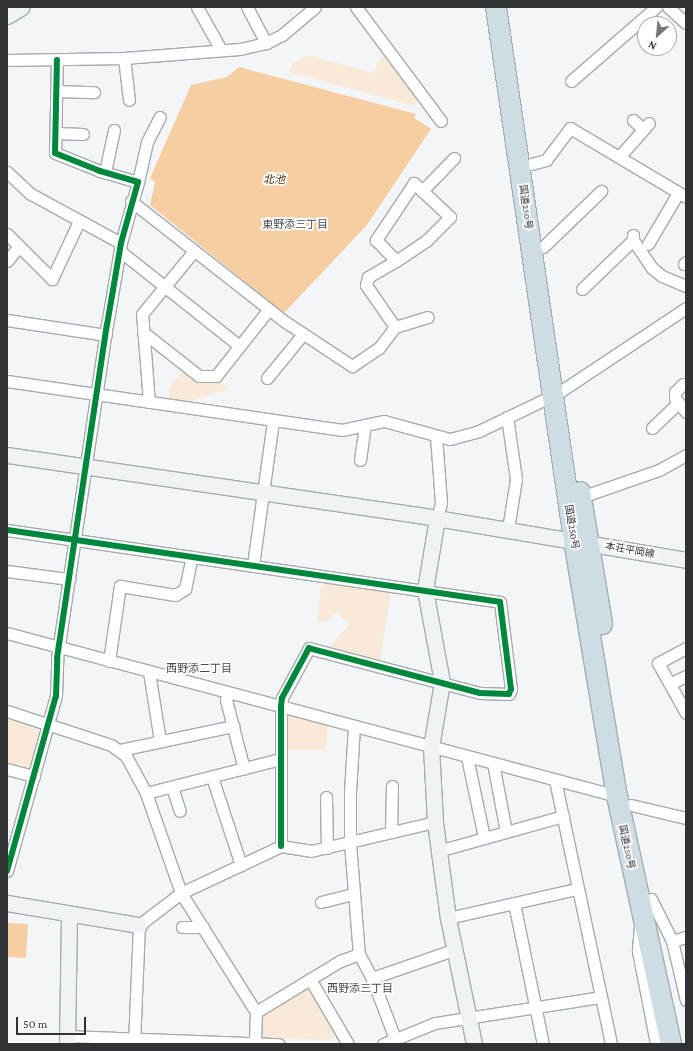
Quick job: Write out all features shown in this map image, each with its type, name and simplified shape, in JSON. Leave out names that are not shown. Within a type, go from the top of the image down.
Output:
[{"type":"highway","name":"国道250号","points":[[496,7],[624,800],[646,906],[671,1044]]},
{"type":"highway","name":"国道250号","points":[[508,7],[543,247],[558,393],[581,497],[581,541]]},
{"type":"highway","name":"国道250号","points":[[646,906],[682,1044]]},
{"type":"street","points":[[7,16],[22,7]]},
{"type":"street","points":[[197,7],[220,48]]},
{"type":"street","points":[[247,7],[266,43]]},
{"type":"street","points":[[7,60],[124,58],[220,48],[240,49],[266,43],[282,35],[315,7]]},
{"type":"street","points":[[356,7],[441,121]]},
{"type":"street","points":[[571,81],[656,7]]},
{"type":"street","points":[[668,7],[686,23]]},
{"type":"street","points":[[124,58],[129,100]]},
{"type":"street","points":[[57,60],[56,153],[104,172],[138,182]]},
{"type":"street","points":[[57,91],[94,92]]},
{"type":"street","points":[[7,871],[56,696],[59,647],[96,394],[121,247],[131,201],[138,182],[147,142],[160,117]]},
{"type":"street","points":[[619,157],[646,126],[633,120]]},
{"type":"street","points":[[531,164],[546,160],[570,128],[682,195],[648,244]]},
{"type":"street","points":[[104,172],[114,130]]},
{"type":"street","points":[[56,133],[83,134]]},
{"type":"street","points":[[422,191],[454,158]]},
{"type":"street","points":[[7,172],[31,194],[121,247],[164,287],[238,346]]},
{"type":"street","points":[[395,327],[366,285],[368,277],[396,261],[426,241],[450,217],[414,183],[376,240],[396,261]]},
{"type":"street","points":[[543,247],[601,191]]},
{"type":"street","points":[[131,201],[303,334],[352,366],[379,348],[395,327],[428,317]]},
{"type":"street","points":[[7,234],[52,278],[79,221]]},
{"type":"street","points":[[582,289],[633,237],[652,268],[662,276],[686,286]]},
{"type":"street","points":[[7,261],[19,246]]},
{"type":"street","points":[[149,402],[142,314],[194,251]]},
{"type":"street","points":[[143,332],[199,376],[216,376],[269,308]]},
{"type":"street","points":[[7,381],[342,430],[384,421],[450,439],[464,436],[558,393],[686,308]]},
{"type":"street","points":[[7,320],[106,334]]},
{"type":"street","points":[[267,378],[303,334]]},
{"type":"street","points":[[683,384],[675,392],[675,398],[686,412]]},
{"type":"street","points":[[652,428],[678,402]]},
{"type":"street","points":[[507,417],[516,480],[508,529]]},
{"type":"street","points":[[253,565],[273,420]]},
{"type":"street","points":[[360,460],[365,426]]},
{"type":"street","points":[[436,436],[441,503],[437,518],[425,590],[442,682],[431,747],[435,822],[448,918],[456,949],[468,1019],[474,1044]]},
{"type":"street","name":"本荘平岡線","points":[[7,455],[437,518],[581,541],[686,560]]},
{"type":"street","points":[[581,497],[659,470],[686,455]]},
{"type":"street","points":[[7,530],[500,602],[511,689],[509,694],[480,693],[309,648],[282,698],[280,760],[281,846]]},
{"type":"street","points":[[109,661],[120,586],[175,595],[185,589],[192,557]]},
{"type":"street","points":[[7,571],[69,579]]},
{"type":"street","points":[[7,633],[493,763],[686,818]]},
{"type":"street","points":[[686,648],[658,663],[686,713]]},
{"type":"street","points":[[149,672],[160,741]]},
{"type":"street","points":[[670,684],[686,676]]},
{"type":"street","points":[[228,693],[226,700],[244,769]]},
{"type":"street","points":[[7,711],[49,723],[120,750],[232,726]]},
{"type":"street","points":[[354,726],[350,792],[350,843],[359,954],[372,978],[396,1041]]},
{"type":"street","points":[[120,750],[146,793],[182,893],[256,1012],[255,1043]]},
{"type":"street","points":[[467,756],[484,838]]},
{"type":"street","points":[[146,793],[280,760]]},
{"type":"street","points":[[493,763],[506,832]]},
{"type":"street","points":[[7,769],[34,776]]},
{"type":"street","points":[[212,777],[241,865]]},
{"type":"street","points":[[555,780],[611,1044]]},
{"type":"street","points":[[391,832],[392,786]]},
{"type":"street","points":[[172,787],[180,812]]},
{"type":"street","points":[[326,797],[326,848]]},
{"type":"street","points":[[438,851],[563,816]]},
{"type":"street","points":[[7,903],[138,925],[182,893],[281,846],[311,852],[435,822]]},
{"type":"street","points":[[448,918],[577,889]]},
{"type":"street","points":[[321,902],[354,894]]},
{"type":"street","points":[[514,903],[543,1044]]},
{"type":"street","points":[[646,906],[672,941],[686,1000]]},
{"type":"street","points":[[646,906],[638,951],[656,1044]]},
{"type":"street","points":[[69,914],[67,1040],[279,1044]]},
{"type":"street","points":[[134,1042],[138,925]]},
{"type":"street","points":[[188,930],[203,928]]},
{"type":"street","points":[[672,941],[686,937]]},
{"type":"street","points":[[372,978],[456,949]]},
{"type":"street","points":[[256,1012],[340,961],[359,954]]},
{"type":"street","points":[[310,979],[348,1044]]},
{"type":"street","points":[[383,1044],[396,1041],[435,1023],[601,997]]},
{"type":"shaded area","points":[[307,55],[374,73],[379,58],[385,57],[417,98],[414,106],[289,72],[292,64]]},
{"type":"shaded area","points":[[185,369],[215,380],[228,389],[187,403],[169,401],[169,388]]},
{"type":"shaded area","points":[[329,582],[391,591],[380,662],[327,649],[350,624],[337,612],[327,622],[317,623],[321,587]]},
{"type":"shaded area","points":[[290,714],[328,724],[326,750],[286,750],[285,720]]},
{"type":"shaded area","points":[[7,715],[43,725],[30,772],[7,765]]},
{"type":"shaded area","points":[[306,987],[313,991],[339,1033],[330,1040],[264,1038],[259,1033],[259,1018],[264,1012]]},
{"type":"water","name":"北池","points":[[239,67],[416,114],[414,118],[431,129],[367,225],[284,313],[150,205],[155,182],[150,178],[191,85],[227,77]]},
{"type":"water","points":[[7,923],[28,924],[26,958],[7,957]]},
{"type":"cycle path","points":[[7,871],[56,696],[57,658],[107,325],[121,243],[138,182],[100,171],[55,153],[57,60]]},
{"type":"cycle path","points":[[7,530],[500,602],[511,689],[509,694],[480,693],[309,648],[282,698],[281,846]]},
{"type":"district","name":"東野添三丁目","points":[[295,224]]},
{"type":"district","name":"西野添二丁目","points":[[199,668]]},
{"type":"district","name":"西野添三丁目","points":[[360,988]]}]
